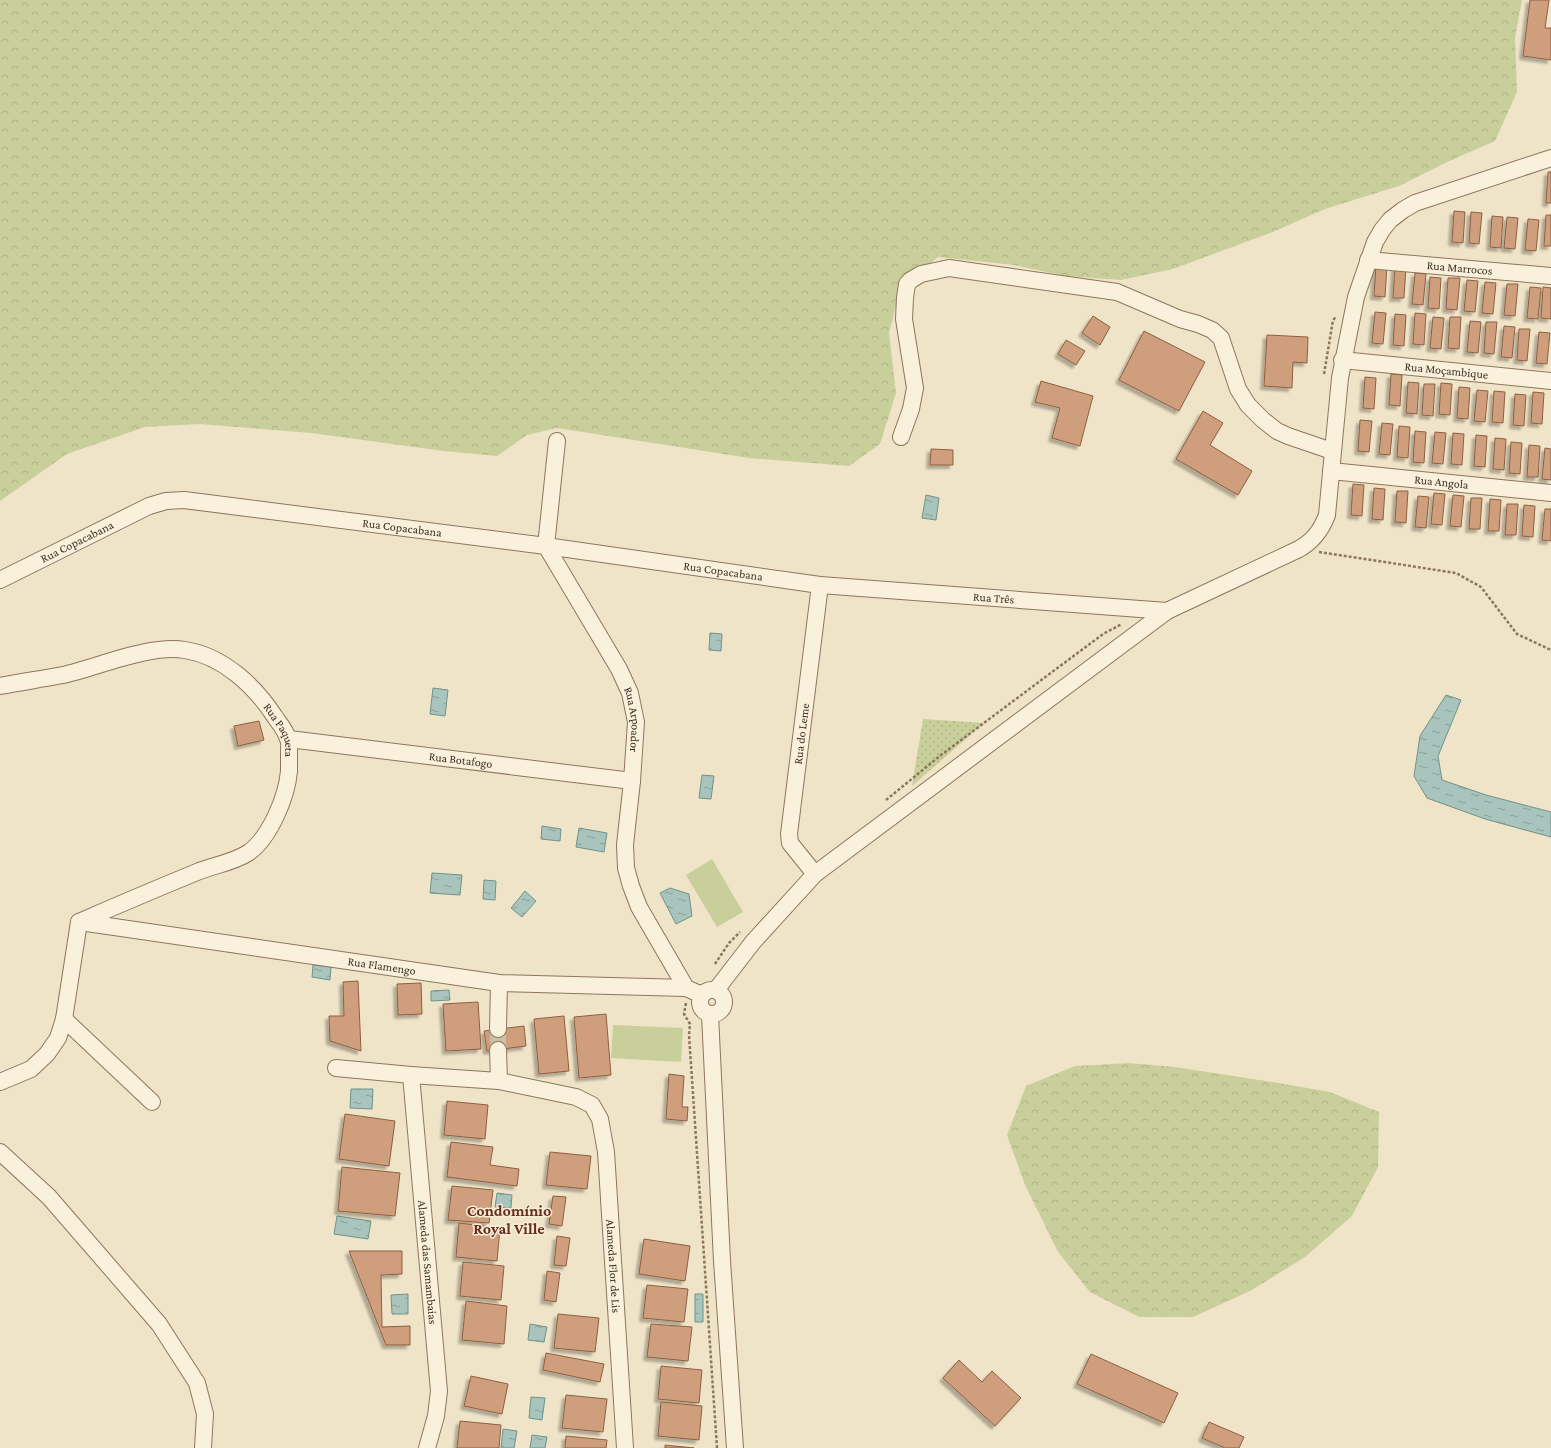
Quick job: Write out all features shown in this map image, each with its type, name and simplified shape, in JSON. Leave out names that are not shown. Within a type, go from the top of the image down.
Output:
[{"type":"street","points":[[698,991],[753,942],[815,874],[1167,611],[1299,549],[1313,539],[1327,515],[1342,360],[1356,297],[1368,260],[1375,242],[1382,230],[1390,220],[1415,203],[1549,159]]},
{"type":"street","name":"Rua Marrocos","points":[[1368,260],[1551,276]]},
{"type":"street","points":[[901,437],[911,409],[915,388],[904,319],[905,298],[908,284],[921,274],[949,268],[1117,292],[1180,319],[1212,330],[1221,338],[1238,389],[1248,405],[1277,431],[1332,451]]},
{"type":"street","name":"Rua Moçambique","points":[[1342,360],[1551,382]]},
{"type":"street","points":[[546,546],[557,441]]},
{"type":"street","name":"Rua Angola","points":[[1331,471],[1551,493]]},
{"type":"street","name":"Rua Copacabana","points":[[0,580],[149,506],[166,501],[184,500],[546,546],[820,584]]},
{"type":"street","name":"Rua Arpoador","points":[[546,546],[619,669],[630,693],[636,722],[632,781],[625,845],[626,868],[631,886],[640,907],[698,991],[701,1007],[710,1015],[722,1261],[735,1448]]},
{"type":"street","name":"Rua Três","points":[[820,584],[1167,611]]},
{"type":"street","name":"Rua do Leme","points":[[815,874],[806,865],[790,843],[788,834],[820,584]]},
{"type":"street","name":"Rua Paqueta","points":[[0,686],[63,675],[149,651],[166,648],[185,650],[200,654],[222,664],[243,679],[258,693],[271,710],[289,739],[289,772],[284,795],[275,818],[259,843],[248,852],[227,863],[200,871],[79,922]]},
{"type":"street","name":"Rua Botafogo","points":[[289,739],[632,781]]},
{"type":"street","points":[[0,1082],[31,1069],[47,1054],[58,1038],[64,1019],[79,922]]},
{"type":"street","name":"Rua Flamengo","points":[[79,922],[499,983],[698,991]]},
{"type":"street","points":[[498,1029],[499,983]]},
{"type":"street","points":[[64,1019],[152,1102]]},
{"type":"street","points":[[498,1050],[499,1081]]},
{"type":"street","name":"Alameda Flor de Lis","points":[[336,1068],[499,1081],[576,1097],[592,1105],[600,1119],[606,1152],[625,1448]]},
{"type":"street","name":"Alameda das Samambaias","points":[[411,1075],[439,1391],[436,1416],[427,1448]]},
{"type":"street","points":[[0,1152],[49,1198],[160,1324],[197,1383],[205,1414],[203,1448]]},
{"type":"path","points":[[1323,381],[1333,320],[1338,315]]},
{"type":"path","points":[[1299,549],[1456,573],[1481,587],[1518,634],[1551,650]]},
{"type":"path","points":[[880,805],[941,755],[1096,638],[1123,623]]},
{"type":"path","points":[[713,966],[743,928]]},
{"type":"path","points":[[698,991],[685,1005],[684,1014],[690,1024],[689,1035],[716,1448]]},
{"type":"green space","points":[[0,0],[1522,0],[1515,38],[1517,92],[1495,141],[1447,162],[1399,186],[1325,209],[1273,232],[1173,269],[1121,280],[1065,276],[1014,265],[938,257],[900,289],[889,333],[896,393],[880,444],[849,466],[749,458],[557,428],[527,435],[497,456],[444,451],[311,433],[199,424],[145,427],[67,454],[0,501]]},
{"type":"green space","points":[[923,719],[984,723],[912,786]]},
{"type":"green space","points":[[712,859],[743,912],[717,927],[686,875]]},
{"type":"green space","points":[[613,1025],[683,1028],[681,1062],[611,1058]]},
{"type":"green space","points":[[1129,1063],[1175,1067],[1330,1092],[1379,1112],[1378,1167],[1352,1216],[1305,1257],[1250,1291],[1193,1317],[1139,1317],[1090,1292],[1058,1252],[1025,1185],[1007,1135],[1026,1086],[1075,1066]]},
{"type":"water","points":[[926,495],[939,498],[936,520],[922,518]]},
{"type":"water","points":[[710,633],[722,634],[721,651],[709,650]]},
{"type":"water","points":[[433,688],[448,690],[445,716],[430,714]]},
{"type":"water","points":[[1446,695],[1461,700],[1438,756],[1442,780],[1486,795],[1551,812],[1551,837],[1485,819],[1427,798],[1414,776],[1420,736]]},
{"type":"water","points":[[702,775],[714,776],[711,799],[699,798]]},
{"type":"water","points":[[542,826],[561,829],[560,841],[541,839]]},
{"type":"water","points":[[579,828],[607,833],[604,852],[576,847]]},
{"type":"water","points":[[432,873],[462,875],[460,895],[430,893]]},
{"type":"water","points":[[484,880],[496,881],[495,900],[483,899]]},
{"type":"water","points":[[670,888],[689,894],[692,916],[676,924],[660,893]]},
{"type":"water","points":[[525,891],[536,901],[522,917],[511,908]]},
{"type":"water","points":[[313,965],[331,967],[330,980],[312,977]]},
{"type":"water","points":[[449,990],[450,1000],[431,1001],[431,991]]},
{"type":"water","points":[[351,1089],[373,1089],[372,1109],[350,1108]]},
{"type":"water","points":[[497,1193],[512,1195],[511,1208],[495,1207]]},
{"type":"water","points":[[337,1216],[371,1221],[368,1239],[334,1234]]},
{"type":"water","points":[[408,1294],[408,1314],[392,1314],[391,1295]]},
{"type":"water","points":[[695,1294],[703,1294],[703,1322],[695,1322]]},
{"type":"water","points":[[530,1324],[547,1327],[544,1342],[528,1340]]},
{"type":"water","points":[[531,1397],[545,1398],[542,1420],[529,1418]]},
{"type":"water","points":[[503,1429],[517,1431],[514,1448],[501,1448]]},
{"type":"water","points":[[532,1435],[547,1437],[545,1448],[530,1448]]},
{"type":"building","points":[[1530,0],[1549,0],[1545,28],[1551,28],[1551,60],[1523,56]]},
{"type":"building","points":[[1548,172],[1551,172],[1551,203],[1546,203]]},
{"type":"building","points":[[1454,211],[1465,212],[1463,243],[1452,242]]},
{"type":"building","points":[[1471,212],[1482,213],[1479,244],[1469,243]]},
{"type":"building","points":[[1546,215],[1551,215],[1551,246],[1544,246]]},
{"type":"building","points":[[1492,216],[1503,217],[1501,248],[1490,247]]},
{"type":"building","points":[[1507,217],[1518,218],[1515,249],[1504,248]]},
{"type":"building","points":[[1528,219],[1539,220],[1536,251],[1525,250]]},
{"type":"building","points":[[1376,265],[1387,266],[1385,297],[1374,296]]},
{"type":"building","points":[[1395,266],[1406,267],[1404,298],[1393,298]]},
{"type":"building","points":[[1415,273],[1426,274],[1423,305],[1412,304]]},
{"type":"building","points":[[1430,277],[1441,278],[1439,309],[1428,308]]},
{"type":"building","points":[[1448,278],[1460,278],[1457,310],[1446,309]]},
{"type":"building","points":[[1467,280],[1478,281],[1475,312],[1464,311]]},
{"type":"building","points":[[1485,282],[1496,283],[1493,314],[1482,313]]},
{"type":"building","points":[[1507,284],[1518,284],[1515,316],[1504,315]]},
{"type":"building","points":[[1530,287],[1541,288],[1538,319],[1527,318]]},
{"type":"building","points":[[1543,287],[1551,288],[1551,319],[1541,318]]},
{"type":"building","points":[[1375,312],[1386,313],[1383,344],[1372,343]]},
{"type":"building","points":[[1415,313],[1426,314],[1424,345],[1413,344]]},
{"type":"building","points":[[1395,314],[1406,315],[1404,346],[1393,345]]},
{"type":"building","points":[[1093,316],[1110,327],[1100,345],[1082,333]]},
{"type":"building","points":[[1433,317],[1444,318],[1441,349],[1430,348]]},
{"type":"building","points":[[1450,317],[1461,317],[1459,349],[1448,348]]},
{"type":"building","points":[[1470,321],[1481,322],[1478,353],[1467,352]]},
{"type":"building","points":[[1486,322],[1497,322],[1494,354],[1484,353]]},
{"type":"building","points":[[1504,326],[1515,327],[1512,358],[1501,357]]},
{"type":"building","points":[[1519,329],[1530,329],[1527,361],[1517,360]]},
{"type":"building","points":[[1144,331],[1205,362],[1179,411],[1119,380]]},
{"type":"building","points":[[1539,332],[1550,333],[1547,364],[1536,363]]},
{"type":"building","points":[[1267,335],[1308,337],[1307,363],[1293,362],[1292,388],[1264,386]]},
{"type":"building","points":[[1066,340],[1085,351],[1076,365],[1058,354]]},
{"type":"building","points":[[1391,374],[1402,375],[1400,406],[1389,405]]},
{"type":"building","points":[[1365,377],[1376,378],[1374,409],[1363,408]]},
{"type":"building","points":[[1041,381],[1093,396],[1080,446],[1052,438],[1060,408],[1035,402]]},
{"type":"building","points":[[1408,382],[1419,383],[1417,414],[1406,413]]},
{"type":"building","points":[[1441,383],[1452,384],[1450,415],[1439,414]]},
{"type":"building","points":[[1424,384],[1435,384],[1433,416],[1422,415]]},
{"type":"building","points":[[1459,387],[1470,388],[1468,419],[1457,418]]},
{"type":"building","points":[[1477,390],[1488,391],[1485,422],[1474,421]]},
{"type":"building","points":[[1494,391],[1505,392],[1503,423],[1492,422]]},
{"type":"building","points":[[1533,392],[1544,393],[1542,424],[1531,423]]},
{"type":"building","points":[[1515,394],[1526,395],[1524,426],[1513,425]]},
{"type":"building","points":[[1203,411],[1223,423],[1210,445],[1252,471],[1238,495],[1176,459]]},
{"type":"building","points":[[1360,420],[1372,421],[1369,452],[1358,451]]},
{"type":"building","points":[[1382,423],[1393,424],[1390,455],[1379,454]]},
{"type":"building","points":[[1399,426],[1410,427],[1408,458],[1397,457]]},
{"type":"building","points":[[1415,431],[1426,432],[1424,463],[1413,462]]},
{"type":"building","points":[[1435,432],[1446,433],[1443,464],[1432,463]]},
{"type":"building","points":[[1453,433],[1464,434],[1462,465],[1451,464]]},
{"type":"building","points":[[1476,435],[1487,436],[1485,467],[1474,466]]},
{"type":"building","points":[[1495,438],[1506,439],[1504,470],[1493,469]]},
{"type":"building","points":[[1511,442],[1522,443],[1520,474],[1509,473]]},
{"type":"building","points":[[1529,445],[1540,446],[1538,477],[1527,477]]},
{"type":"building","points":[[1545,448],[1551,449],[1551,480],[1542,479]]},
{"type":"building","points":[[931,449],[953,450],[953,465],[930,465]]},
{"type":"building","points":[[1353,484],[1364,485],[1362,516],[1351,515]]},
{"type":"building","points":[[1374,488],[1385,489],[1383,520],[1372,519]]},
{"type":"building","points":[[1397,491],[1408,491],[1406,523],[1395,522]]},
{"type":"building","points":[[1434,493],[1445,494],[1442,525],[1431,524]]},
{"type":"building","points":[[1453,495],[1464,496],[1461,527],[1450,526]]},
{"type":"building","points":[[1418,496],[1429,497],[1426,528],[1415,527]]},
{"type":"building","points":[[1471,498],[1482,498],[1480,529],[1469,529]]},
{"type":"building","points":[[1490,499],[1501,500],[1499,531],[1488,531]]},
{"type":"building","points":[[1507,504],[1518,504],[1516,535],[1505,535]]},
{"type":"building","points":[[1524,505],[1535,506],[1533,537],[1522,536]]},
{"type":"building","points":[[1545,509],[1551,509],[1551,541],[1542,540]]},
{"type":"building","points":[[259,721],[264,740],[238,746],[234,726]]},
{"type":"building","points":[[358,981],[361,1051],[330,1041],[329,1016],[344,1016],[343,982]]},
{"type":"building","points":[[421,983],[422,1014],[398,1015],[397,984]]},
{"type":"building","points":[[478,1002],[481,1049],[446,1051],[443,1004]]},
{"type":"building","points":[[606,1014],[611,1075],[579,1078],[574,1017]]},
{"type":"building","points":[[564,1016],[569,1071],[539,1074],[534,1019]]},
{"type":"building","points":[[524,1026],[526,1046],[487,1051],[484,1031]]},
{"type":"building","points":[[669,1074],[684,1076],[682,1107],[688,1107],[687,1121],[666,1119]]},
{"type":"building","points":[[447,1101],[488,1105],[485,1139],[444,1135]]},
{"type":"building","points":[[345,1114],[395,1121],[389,1166],[339,1159]]},
{"type":"building","points":[[451,1142],[493,1147],[490,1165],[519,1169],[517,1186],[447,1177]]},
{"type":"building","points":[[550,1152],[591,1156],[587,1189],[546,1185]]},
{"type":"building","points":[[342,1167],[400,1173],[395,1216],[338,1211]]},
{"type":"building","points":[[452,1186],[493,1190],[489,1223],[448,1220]]},
{"type":"building","points":[[553,1196],[566,1197],[562,1226],[549,1224]]},
{"type":"building","points":[[459,1223],[500,1228],[497,1261],[456,1257]]},
{"type":"building","points":[[557,1236],[570,1238],[566,1266],[554,1265]]},
{"type":"building","points":[[644,1239],[690,1246],[685,1281],[639,1274]]},
{"type":"building","points":[[349,1251],[402,1251],[402,1274],[381,1275],[382,1327],[410,1326],[410,1345],[386,1345]]},
{"type":"building","points":[[463,1262],[504,1266],[501,1300],[460,1296]]},
{"type":"building","points":[[547,1271],[560,1273],[556,1302],[544,1300]]},
{"type":"building","points":[[647,1285],[688,1289],[684,1322],[643,1318]]},
{"type":"building","points":[[466,1301],[507,1306],[504,1344],[462,1340]]},
{"type":"building","points":[[558,1314],[599,1318],[595,1352],[554,1348]]},
{"type":"building","points":[[651,1324],[692,1327],[688,1361],[647,1357]]},
{"type":"building","points":[[546,1353],[604,1364],[600,1382],[543,1370]]},
{"type":"building","points":[[1091,1354],[1178,1393],[1164,1423],[1077,1384]]},
{"type":"building","points":[[959,1360],[982,1382],[992,1371],[1021,1398],[995,1426],[943,1378]]},
{"type":"building","points":[[661,1366],[702,1370],[699,1403],[658,1399]]},
{"type":"building","points":[[471,1376],[508,1384],[502,1414],[464,1406]]},
{"type":"building","points":[[566,1395],[607,1399],[603,1432],[562,1428]]},
{"type":"building","points":[[661,1402],[702,1406],[699,1440],[658,1436]]},
{"type":"building","points":[[460,1421],[501,1425],[499,1448],[457,1448]]},
{"type":"building","points":[[1209,1422],[1244,1437],[1239,1448],[1225,1448],[1202,1438]]},
{"type":"building","points":[[566,1436],[607,1440],[606,1448],[565,1448]]},
{"type":"building","points":[[665,1445],[694,1448],[665,1448]]},
{"type":"tunnel","points":[[498,1029],[498,1050]]},
{"type":"district","name":"Condomínio Royal Ville","points":[[509,1219]]}]
